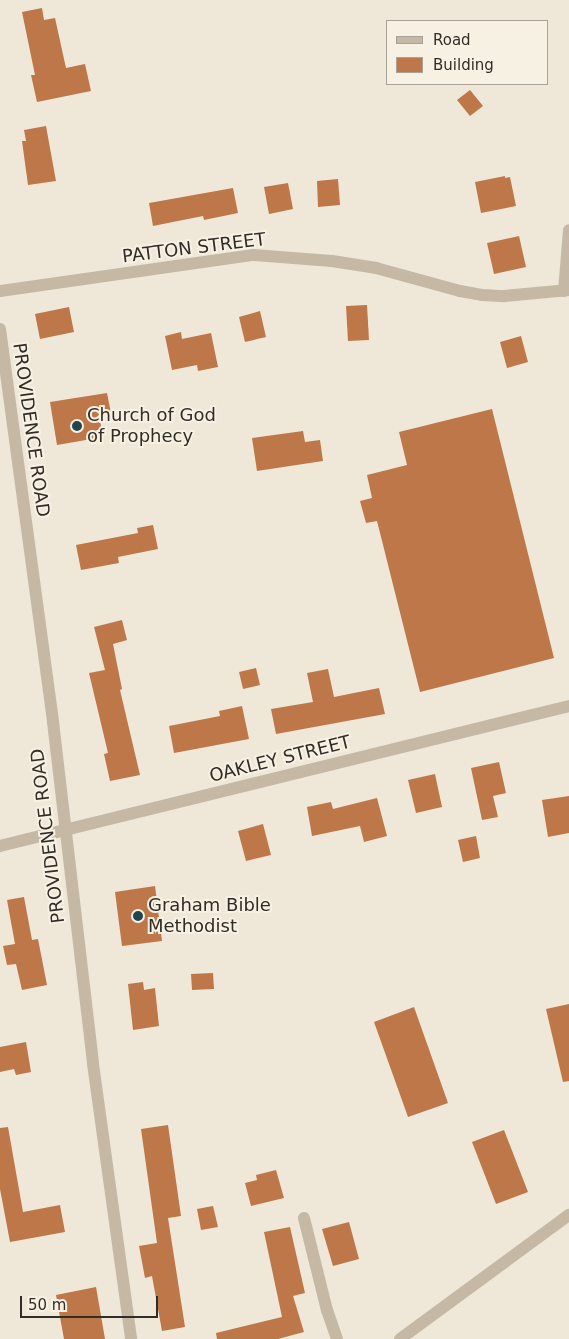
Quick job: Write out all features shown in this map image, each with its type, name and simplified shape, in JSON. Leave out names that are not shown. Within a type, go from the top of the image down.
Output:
[{"type":"street","points":[[566,290],[569,230]]},
{"type":"street","name":"PATTON STREET","points":[[0,291],[253,255],[332,261],[376,268],[460,291],[482,295],[504,296],[566,290]]},
{"type":"street","name":"PROVIDENCE ROAD","points":[[0,329],[53,722],[93,1064],[131,1339]]},
{"type":"street","name":"OAKLEY STREET","points":[[0,846],[569,706]]},
{"type":"street","points":[[400,1339],[569,1215]]},
{"type":"street","points":[[304,1218],[337,1339]]},
{"type":"building","points":[[42,8],[44,20],[55,18],[66,68],[85,64],[91,91],[37,102],[31,75],[35,75],[22,12]]},
{"type":"building","points":[[470,90],[483,106],[470,116],[457,100]]},
{"type":"building","points":[[46,126],[56,181],[28,185],[22,141],[26,141],[24,130]]},
{"type":"building","points":[[505,176],[505,178],[510,177],[516,206],[481,213],[475,182]]},
{"type":"building","points":[[338,179],[340,205],[318,207],[317,181]]},
{"type":"building","points":[[288,183],[293,209],[269,214],[264,187]]},
{"type":"building","points":[[233,188],[238,213],[204,220],[203,216],[153,226],[149,203]]},
{"type":"building","points":[[519,236],[526,267],[494,274],[487,243]]},
{"type":"building","points":[[367,305],[369,340],[348,341],[346,306]]},
{"type":"building","points":[[69,307],[74,332],[40,339],[35,314]]},
{"type":"building","points":[[260,311],[266,337],[245,342],[239,317]]},
{"type":"building","points":[[181,332],[182,339],[211,333],[218,367],[198,371],[197,365],[172,370],[165,336]]},
{"type":"building","points":[[521,336],[528,362],[507,368],[500,342]]},
{"type":"building","name":"Church of God of Prophecy","points":[[107,393],[111,413],[99,415],[103,437],[57,445],[50,402]]},
{"type":"building","points":[[492,409],[554,658],[420,692],[377,521],[366,523],[360,501],[372,498],[367,475],[407,465],[399,432]]},
{"type":"building","points":[[303,431],[305,442],[320,440],[323,461],[257,471],[252,438]]},
{"type":"building","points":[[153,525],[158,549],[118,557],[119,563],[81,570],[76,545],[138,533],[137,528]]},
{"type":"building","points":[[122,620],[127,640],[113,644],[122,689],[120,690],[140,775],[110,781],[104,754],[108,753],[89,673],[105,670],[94,627]]},
{"type":"building","points":[[256,668],[260,685],[243,689],[239,672]]},
{"type":"building","points":[[328,669],[334,697],[379,688],[385,714],[276,734],[271,709],[313,702],[307,673]]},
{"type":"building","points":[[242,706],[249,739],[174,753],[169,726],[220,716],[219,711]]},
{"type":"building","points":[[499,762],[506,793],[493,796],[498,817],[482,820],[471,768]]},
{"type":"building","points":[[435,774],[442,807],[416,813],[408,780]]},
{"type":"building","points":[[569,796],[569,833],[548,837],[542,800]]},
{"type":"building","points":[[377,798],[387,836],[364,842],[360,826],[312,836],[307,807],[331,802],[333,809]]},
{"type":"building","points":[[263,824],[271,855],[246,861],[238,831]]},
{"type":"building","points":[[476,836],[480,858],[463,862],[458,840]]},
{"type":"building","name":"Graham Bible Methodist","points":[[155,886],[162,941],[122,946],[115,892]]},
{"type":"building","points":[[24,897],[32,940],[38,939],[47,985],[22,990],[16,964],[7,965],[3,946],[15,944],[7,900]]},
{"type":"building","points":[[213,973],[214,989],[192,990],[191,974]]},
{"type":"building","points":[[143,982],[144,990],[155,988],[159,1026],[133,1030],[128,984]]},
{"type":"building","points":[[569,1004],[569,1081],[563,1082],[546,1009]]},
{"type":"building","points":[[414,1007],[448,1103],[408,1117],[374,1022]]},
{"type":"building","points":[[26,1042],[31,1072],[16,1075],[14,1069],[0,1072],[0,1047]]},
{"type":"building","points":[[168,1125],[181,1216],[168,1218],[185,1327],[162,1331],[152,1276],[145,1278],[139,1246],[157,1243],[141,1129]]},
{"type":"building","points":[[8,1127],[23,1212],[60,1205],[65,1232],[10,1242],[0,1189],[0,1128]]},
{"type":"building","points":[[504,1130],[528,1192],[496,1204],[472,1142]]},
{"type":"building","points":[[276,1170],[284,1198],[251,1206],[245,1183],[257,1180],[256,1175]]},
{"type":"building","points":[[213,1206],[218,1227],[201,1230],[197,1209]]},
{"type":"building","points":[[349,1222],[359,1259],[333,1266],[322,1229]]},
{"type":"building","points":[[290,1227],[305,1293],[293,1296],[304,1332],[278,1339],[217,1339],[216,1333],[282,1317],[264,1232]]},
{"type":"building","points":[[96,1287],[105,1339],[64,1339],[56,1295]]},
{"type":"place","name":"Church of God of Prophecy","points":[[77,426]]},
{"type":"place","name":"Graham Bible Methodist","points":[[138,916]]}]
